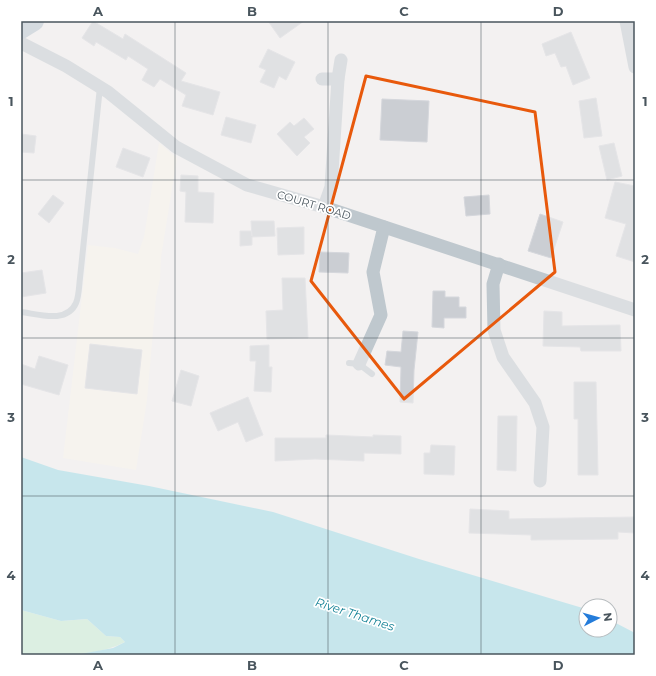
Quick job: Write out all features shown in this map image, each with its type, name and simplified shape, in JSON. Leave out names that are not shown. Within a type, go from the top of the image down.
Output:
[{"type":"main road","points":[[21,30],[34,21]]},
{"type":"street","points":[[626,21],[635,66]]},
{"type":"street","name":"COURT ROAD","points":[[21,43],[66,66],[108,92],[176,148],[246,185],[324,207],[635,310]]},
{"type":"street","points":[[324,207],[331,187],[338,79],[341,60]]},
{"type":"street","points":[[322,79],[338,79]]},
{"type":"street","points":[[354,363],[381,315],[374,272],[384,227]]},
{"type":"street","points":[[499,264],[493,284],[494,330],[503,357],[535,403],[543,427],[540,481]]},
{"type":"lane","points":[[21,312],[62,316],[71,310],[76,302],[80,278],[100,87]]},
{"type":"lane","points":[[354,363],[372,374]]},
{"type":"highlighted area","points":[[366,76],[535,112],[555,272],[404,399],[311,281]]},
{"type":"shaded area","points":[[159,143],[177,158],[161,257],[147,400],[136,470],[63,458],[88,245],[115,248],[138,254],[144,237]]},
{"type":"green space","points":[[21,610],[61,621],[87,619],[106,636],[120,637],[125,642],[100,651],[87,653],[61,655],[21,655]]},
{"type":"water","name":"River Thames","points":[[21,457],[58,470],[149,486],[273,512],[419,559],[578,607],[578,638],[618,638],[618,624],[635,633],[635,655],[75,655],[113,648],[125,642],[120,637],[106,636],[87,619],[61,621],[21,610]]},
{"type":"building","points":[[93,21],[123,39],[125,34],[186,73],[181,81],[220,92],[213,115],[182,106],[186,95],[160,79],[154,87],[142,80],[148,69],[128,56],[126,60],[96,42],[94,46],[82,38]]},
{"type":"building","points":[[268,21],[304,21],[280,38]]},
{"type":"building","points":[[571,32],[590,78],[573,85],[566,66],[561,67],[555,53],[546,56],[542,44]]},
{"type":"building","points":[[268,49],[295,62],[286,80],[279,76],[274,88],[260,82],[266,70],[259,67]]},
{"type":"building","points":[[596,98],[602,136],[584,138],[579,101]]},
{"type":"building","points":[[382,99],[429,101],[427,142],[380,140]]},
{"type":"building","points":[[226,117],[256,125],[251,143],[221,135]]},
{"type":"building","points":[[304,118],[314,129],[304,137],[310,143],[297,156],[277,134],[290,122],[294,126]]},
{"type":"building","points":[[21,134],[36,136],[34,153],[21,152]]},
{"type":"building","points":[[614,143],[622,176],[607,180],[599,146]]},
{"type":"building","points":[[123,148],[150,158],[143,177],[116,167]]},
{"type":"building","points":[[181,175],[198,176],[198,192],[214,193],[213,223],[185,222],[186,192],[180,191]]},
{"type":"building","points":[[615,182],[635,186],[635,262],[616,256],[626,224],[605,218]]},
{"type":"building","points":[[53,195],[64,203],[49,223],[38,214]]},
{"type":"building","points":[[489,195],[490,214],[466,216],[464,197]]},
{"type":"building","points":[[540,214],[563,222],[551,258],[528,251]]},
{"type":"building","points":[[251,221],[274,221],[275,236],[252,237],[252,245],[240,246],[240,231],[251,231],[252,236]]},
{"type":"building","points":[[304,227],[304,254],[278,255],[277,228]]},
{"type":"building","points":[[320,252],[349,253],[348,273],[319,272]]},
{"type":"building","points":[[42,270],[46,293],[21,297],[21,273]]},
{"type":"building","points":[[282,278],[305,278],[308,338],[267,339],[266,311],[283,310]]},
{"type":"building","points":[[433,291],[445,291],[445,297],[459,297],[459,307],[466,307],[466,318],[444,318],[444,328],[432,327]]},
{"type":"building","points":[[544,311],[562,312],[562,326],[620,325],[621,351],[581,351],[580,347],[543,346]]},
{"type":"building","points":[[403,331],[418,332],[414,370],[413,403],[400,402],[401,367],[385,365],[387,351],[401,352]]},
{"type":"building","points":[[90,344],[142,350],[137,394],[85,388]]},
{"type":"building","points":[[269,345],[269,367],[272,367],[271,392],[254,391],[256,361],[250,361],[250,346]]},
{"type":"building","points":[[39,356],[68,365],[59,395],[21,384],[21,364],[35,369]]},
{"type":"building","points":[[181,370],[199,376],[191,406],[172,401]]},
{"type":"building","points":[[574,382],[596,382],[598,475],[578,475],[578,419],[574,419]]},
{"type":"building","points":[[248,397],[263,435],[246,442],[238,422],[218,431],[210,413]]},
{"type":"building","points":[[498,416],[517,416],[516,471],[497,470]]},
{"type":"building","points":[[326,435],[373,437],[373,435],[401,436],[401,454],[364,453],[364,461],[315,459],[275,461],[275,438],[326,438]]},
{"type":"building","points":[[431,445],[455,446],[454,475],[424,474],[424,453],[430,453]]},
{"type":"building","points":[[470,509],[509,511],[509,519],[635,517],[635,533],[618,532],[618,539],[531,540],[531,535],[469,533]]}]
